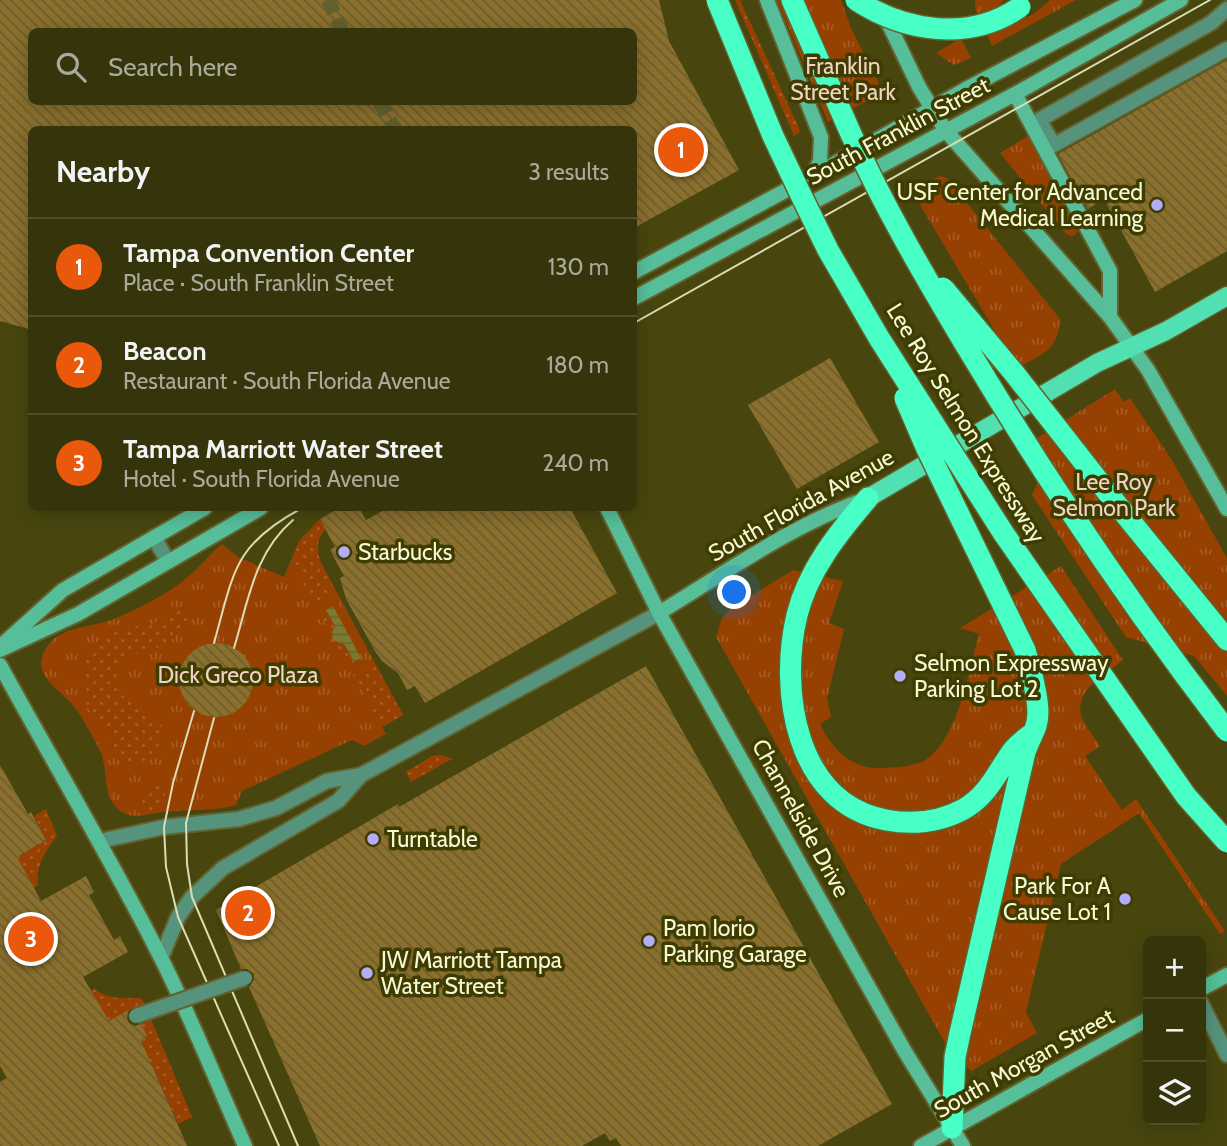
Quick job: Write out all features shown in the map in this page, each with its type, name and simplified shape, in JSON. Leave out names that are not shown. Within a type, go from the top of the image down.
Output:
[{"type":"highway","name":"Lee Roy Selmon Expressway","points":[[717,0],[773,136],[801,195],[828,250],[879,338],[1004,534],[1186,796],[1227,842]]},
{"type":"highway","name":"Lee Roy Selmon Expressway","points":[[792,0],[856,147],[908,247],[988,382],[1065,507],[1227,731]]},
{"type":"highway","points":[[856,0],[872,11],[930,29],[991,23],[1025,4]]},
{"type":"highway","points":[[908,247],[1014,373],[1227,640]]},
{"type":"highway","points":[[868,498],[821,560],[805,592],[794,632],[790,669],[794,711],[803,748],[820,777],[840,798],[867,815],[908,823],[929,821],[949,816],[975,801],[992,783],[1012,751],[1036,726],[1036,692],[1020,639],[927,449],[879,338]]},
{"type":"highway","points":[[957,1137],[957,1045],[1030,735]]},
{"type":"main road","name":"South Florida Avenue","points":[[868,498],[1097,363],[1166,331],[1227,296]]},
{"type":"street","points":[[768,0],[821,137],[820,162],[811,177]]},
{"type":"street","points":[[877,0],[931,108],[946,131],[1110,317],[1132,346],[1227,509]]},
{"type":"street","name":"South Franklin Street","points":[[637,270],[811,177],[931,108],[1135,0]]},
{"type":"street","name":"South Franklin Street","points":[[637,296],[1015,94],[1181,0]]},
{"type":"street","points":[[1227,9],[1211,23],[1040,120],[1054,145],[1227,49]]},
{"type":"street","points":[[1015,94],[1110,271],[1110,317]]},
{"type":"street","name":"South Florida Avenue","points":[[100,841],[164,827],[239,819],[276,808],[327,781],[360,775],[659,613],[799,529],[836,509],[868,498]]},
{"type":"street","points":[[0,648],[63,590],[200,511]]},
{"type":"street","points":[[0,648],[78,614],[256,511]]},
{"type":"street","name":"Channelside Drive","points":[[608,511],[659,613],[904,1050],[957,1137]]},
{"type":"street","points":[[154,537],[168,562]]},
{"type":"street","points":[[0,665],[100,841],[161,958],[245,1146]]},
{"type":"street","name":"South Florida Avenue","points":[[161,958],[178,917],[192,897],[223,868],[338,801],[360,775]]},
{"type":"street","points":[[1206,986],[1227,975]]},
{"type":"street","points":[[136,1016],[246,978]]},
{"type":"street","points":[[1206,1013],[1227,1055]]},
{"type":"street","name":"South Morgan Street","points":[[921,1146],[957,1137],[1143,1022]]},
{"type":"green space","points":[[735,0],[740,0],[799,128],[800,132],[794,136]]},
{"type":"green space","name":"Franklin Street Park","points":[[777,0],[841,0],[851,28],[883,92],[828,122]]},
{"type":"green space","points":[[975,0],[1004,0],[1001,2],[1013,24],[1035,13],[1050,0],[1076,0],[992,46],[976,10]]},
{"type":"green space","points":[[961,38],[971,58],[954,65],[936,53]]},
{"type":"green space","points":[[1028,136],[1077,223],[1077,233],[1072,236],[1066,234],[1000,153]]},
{"type":"green space","points":[[940,176],[947,178],[1060,319],[1052,345],[1041,355],[1017,368],[910,188]]},
{"type":"green space","name":"Lee Roy Selmon Park","points":[[1115,389],[1124,402],[1130,398],[1170,457],[1227,558],[1227,696],[1194,656],[1126,637],[1032,495],[1046,465],[1032,441]]},
{"type":"green space","name":"Dick Greco Plaza","points":[[320,519],[326,529],[318,541],[318,557],[403,715],[382,727],[386,734],[364,746],[352,740],[242,791],[236,805],[140,816],[126,814],[118,809],[109,795],[101,753],[94,739],[75,708],[43,672],[42,656],[47,647],[60,635],[114,619],[164,594],[185,580],[222,544],[238,557],[284,577],[299,541]]},
{"type":"green space","points":[[320,519],[326,529],[320,536],[318,553],[337,594],[316,606],[291,561],[299,541]]},
{"type":"green space","points":[[1061,566],[1123,660],[1092,684],[1082,700],[1082,718],[1100,746],[1085,756],[1122,810],[1136,799],[1225,931],[1220,934],[1139,813],[1061,864],[1026,1012],[1037,1033],[971,1071],[945,1043],[716,637],[722,618],[731,608],[793,570],[843,581],[829,623],[844,629],[827,698],[831,717],[820,724],[835,747],[857,764],[876,768],[913,765],[924,761],[936,751],[954,722],[979,634],[960,628]]},
{"type":"green space","points":[[173,606],[184,612],[188,624],[166,644],[128,656],[119,665],[117,683],[120,692],[124,698],[152,715],[163,733],[151,756],[136,765],[128,765],[120,762],[114,754],[108,732],[86,705],[82,686],[83,668],[91,650],[102,638],[146,622],[149,626],[174,612]]},
{"type":"green space","points":[[326,610],[354,662],[348,665],[339,649],[330,642],[329,630],[320,614]]},
{"type":"green space","points":[[374,662],[403,715],[382,727],[353,674]]},
{"type":"green space","points":[[442,755],[452,759],[411,782],[406,772],[432,756]]},
{"type":"green space","points":[[156,786],[167,786],[161,812],[140,815],[142,795]]},
{"type":"green space","points":[[46,809],[57,836],[42,859],[38,871],[38,885],[34,888],[11,860],[46,840],[34,816]]},
{"type":"green space","points":[[94,989],[111,997],[140,998],[144,1002],[192,1117],[178,1124],[141,1040],[147,1036],[132,1009],[104,1024],[91,991]]},
{"type":"shaded area","points":[[333,606],[361,658],[354,662],[345,645],[333,640],[332,632],[335,626],[326,610]]},
{"type":"building","points":[[0,0],[659,0],[669,41],[739,170],[637,226],[637,126],[28,126],[28,329],[0,321]]},
{"type":"building","name":"USF Center for Advanced Medical Learning","points":[[1227,60],[1227,251],[1155,292],[1104,199],[1088,209],[1058,154]]},
{"type":"building","points":[[830,358],[879,442],[797,489],[748,405]]},
{"type":"building","points":[[334,511],[361,511],[366,520],[382,511],[572,511],[617,593],[425,703],[415,686],[407,690],[398,673],[382,661],[375,651],[346,599],[340,578],[344,576],[330,550],[335,547],[320,519]]},
{"type":"building","name":"Dick Greco Plaza","points":[[209,643],[223,643],[237,649],[247,659],[253,680],[251,694],[237,711],[223,717],[209,717],[195,711],[185,701],[179,687],[179,673],[185,659],[195,649]]},
{"type":"building","points":[[646,666],[892,1104],[818,1146],[621,1146],[616,1138],[610,1141],[605,1133],[582,1146],[320,1146],[249,987],[254,980],[254,974],[247,969],[241,969],[216,910],[398,804],[399,807]]},
{"type":"building","points":[[0,765],[46,840],[17,857],[41,901],[86,876],[94,892],[89,895],[114,940],[120,936],[128,952],[83,977],[109,1021],[128,1010],[129,1023],[135,1026],[141,1024],[147,1036],[141,1040],[187,1146],[0,1146],[0,1082],[7,1078],[0,1066]]},
{"type":"tunnel","points":[[328,0],[341,28]]},
{"type":"tunnel","points":[[381,105],[394,126]]},
{"type":"tram line","points":[[637,321],[1210,0]]},
{"type":"tram line","points":[[214,643],[232,579],[249,548],[262,535],[297,511]]},
{"type":"tram line","points":[[234,648],[261,563],[269,547],[293,520]]},
{"type":"tram line","points":[[194,711],[173,783],[164,827],[166,867],[178,917],[279,1146]]},
{"type":"tram line","points":[[214,718],[186,823],[187,864],[192,897],[298,1146]]},
{"type":"place","name":"Tampa Convention Center","points":[[681,150]]},
{"type":"place","name":"USF Center for Advanced Medical Learning","points":[[1157,205]]},
{"type":"place","name":"Starbucks","points":[[344,552]]},
{"type":"place","name":"Selmon Expressway Parking Lot 2","points":[[900,676]]},
{"type":"place","name":"Turntable","points":[[373,839]]},
{"type":"place","name":"Park For A Cause Lot 1","points":[[1125,899]]},
{"type":"place","name":"Beacon","points":[[248,913]]},
{"type":"place","name":"Tampa Marriott Water Street","points":[[31,939]]},
{"type":"place","name":"Pam Iorio Parking Garage","points":[[649,941]]},
{"type":"place","name":"JW Marriott Tampa Water Street","points":[[367,973]]}]
